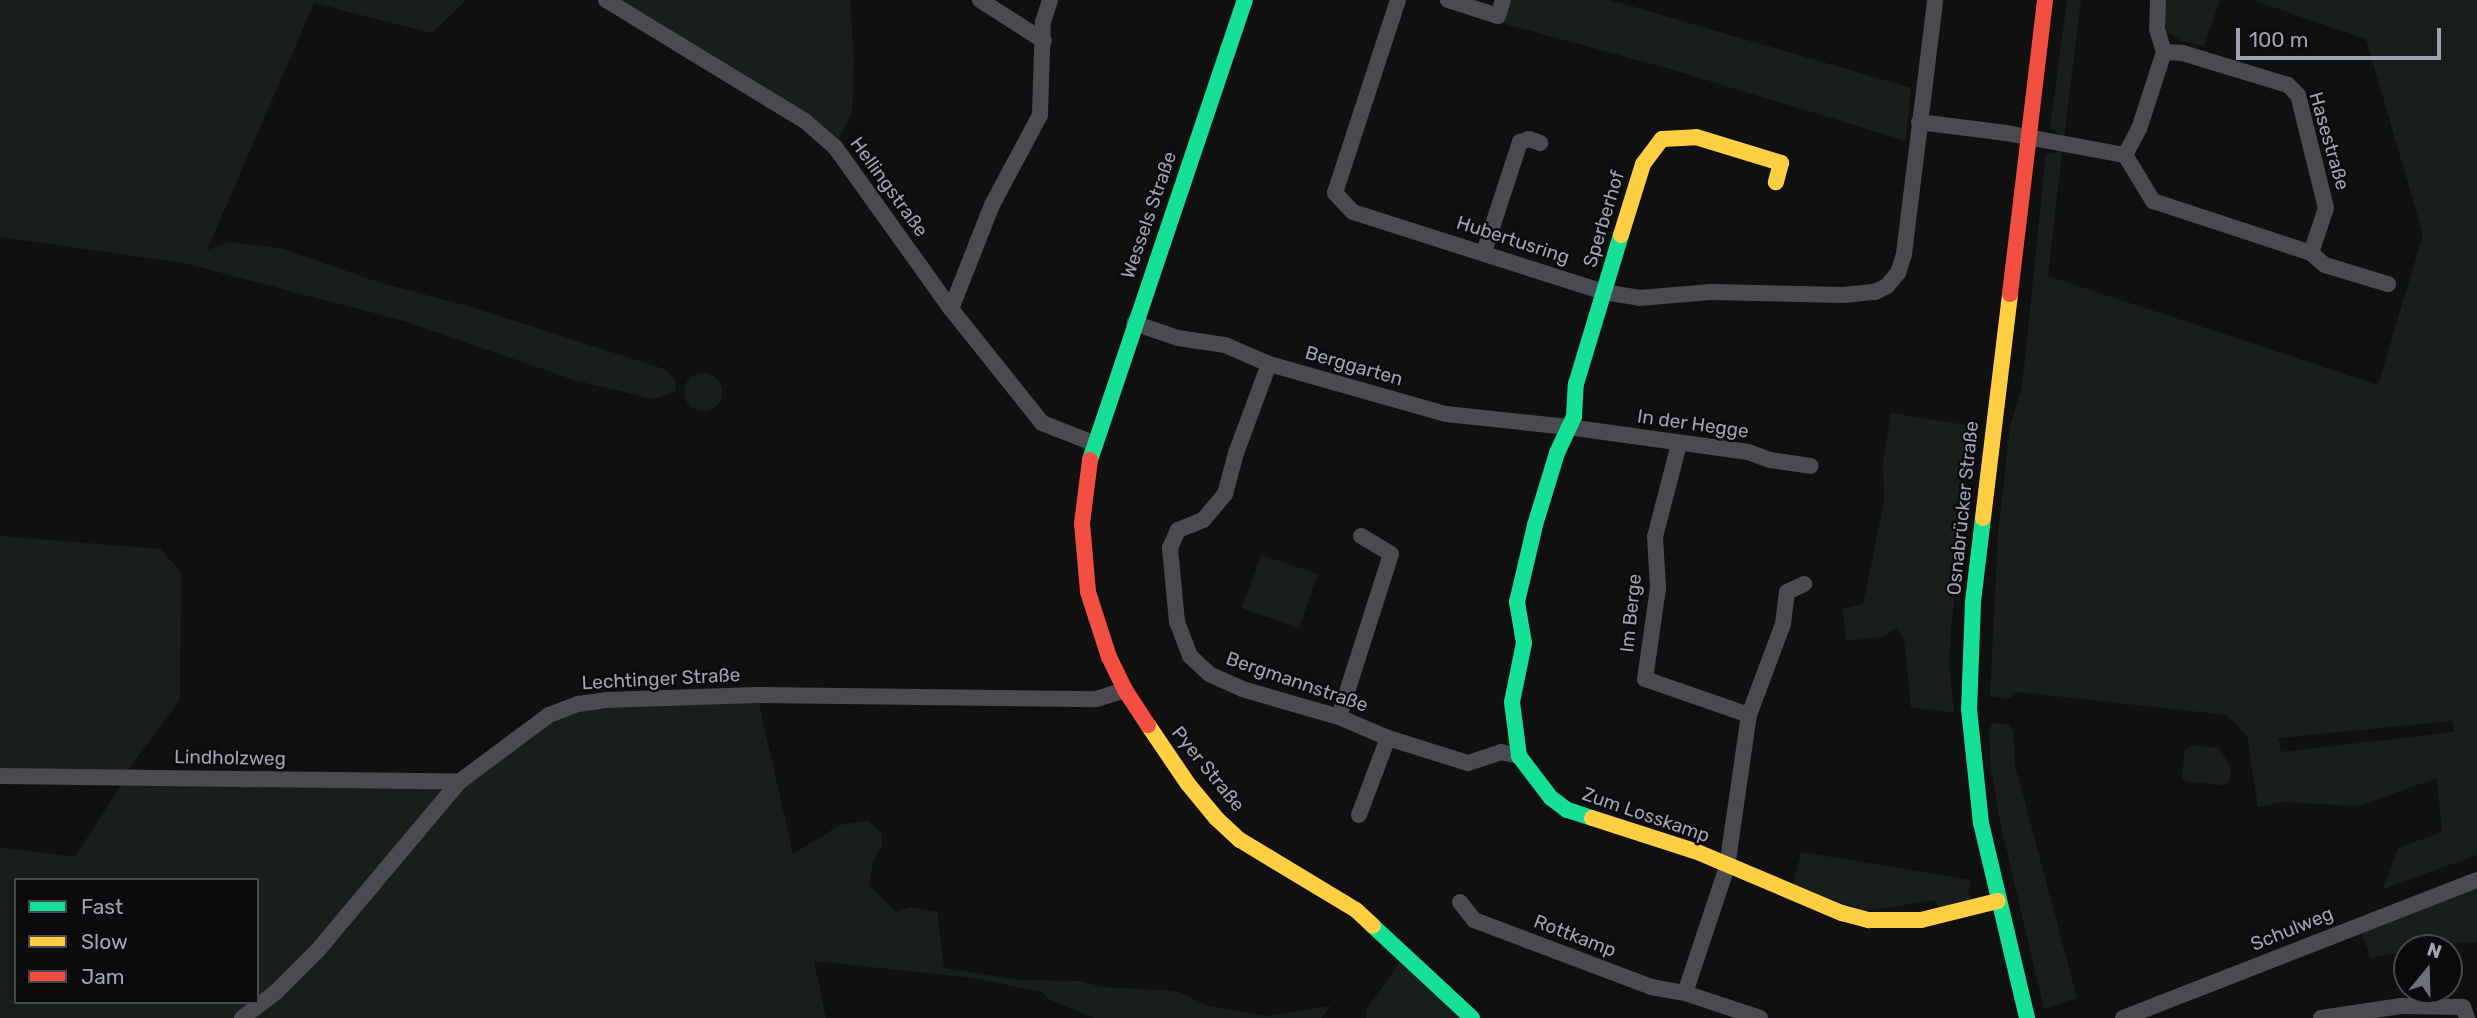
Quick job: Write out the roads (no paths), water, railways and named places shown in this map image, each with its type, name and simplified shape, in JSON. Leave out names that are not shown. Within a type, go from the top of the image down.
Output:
[{"type":"street","name":"Hellingstraße","points":[[606,0],[805,121],[835,146],[951,309],[1042,423],[1093,443]]},
{"type":"street","points":[[980,0],[1044,41]]},
{"type":"street","points":[[951,309],[992,205],[1040,115],[1043,22],[1050,0]]},
{"type":"street","name":"Wessels Straße","points":[[1093,443],[1245,0]]},
{"type":"street","name":"Hubertusring","points":[[1398,0],[1335,193],[1353,212],[1603,292],[1639,298],[1711,292],[1844,295],[1875,292],[1898,273],[1904,254],[1935,0]]},
{"type":"street","points":[[1448,0],[1498,16],[1503,0]]},
{"type":"street","name":"Osnabrücker Straße","points":[[2026,1018],[1981,823],[1971,743],[1970,659],[1973,602],[2045,0]]},
{"type":"street","points":[[2124,155],[2139,129],[2164,52],[2157,29],[2158,0]]},
{"type":"street","name":"Hasestraße","points":[[2164,52],[2183,53],[2288,85],[2298,95],[2326,208],[2311,253]]},
{"type":"street","points":[[1919,122],[2124,155],[2153,201],[2311,253],[2325,265],[2388,284]]},
{"type":"street","name":"Sperberhof","points":[[1603,292],[1643,164],[1662,139],[1696,137],[1781,163],[1776,182]]},
{"type":"street","points":[[1484,252],[1520,142],[1529,139],[1540,143]]},
{"type":"street","name":"Zum Losskamp","points":[[1603,292],[1576,384],[1574,417],[1568,427],[1535,525],[1517,601],[1524,643],[1512,702],[1519,756],[1551,798],[1567,810],[1695,851],[1727,867],[1842,913],[1869,920],[1922,920],[1998,901]]},
{"type":"street","name":"Berggarten","points":[[1133,323],[1178,338],[1225,345],[1269,364],[1446,414],[1568,427]]},
{"type":"street","name":"Bergmannstraße","points":[[1269,364],[1236,453],[1225,494],[1203,520],[1178,530],[1170,548],[1177,622],[1190,656],[1209,674],[1242,689],[1339,717],[1388,738],[1468,763],[1502,751],[1519,756]]},
{"type":"street","name":"In der Hegge","points":[[1568,427],[1748,452],[1770,460],[1811,466]]},
{"type":"street","name":"Pyer Straße","points":[[1093,443],[1084,483],[1082,523],[1088,592],[1109,657],[1125,690],[1188,784],[1216,818],[1241,840],[1356,911],[1472,1018]]},
{"type":"street","name":"Im Berge","points":[[1678,444],[1656,537],[1658,588],[1644,679],[1749,715]]},
{"type":"street","points":[[1339,717],[1391,554],[1361,536]]},
{"type":"street","points":[[1685,993],[1727,867],[1749,715],[1783,624],[1787,592],[1804,584]]},
{"type":"street","name":"Lechtinger Straße","points":[[242,1018],[276,992],[318,950],[459,782],[549,715],[578,704],[606,700],[757,695],[1096,699],[1125,690]]},
{"type":"street","points":[[1359,815],[1388,738]]},
{"type":"street","name":"Lindholzweg","points":[[0,776],[459,782]]},
{"type":"street","name":"Schulweg","points":[[2123,1018],[2477,880]]},
{"type":"street","name":"Rottkamp","points":[[1460,902],[1474,920],[1651,987],[1685,993],[1760,1018]]},
{"type":"street","points":[[2321,1018],[2401,1006],[2463,1007],[2467,1018]]}]
